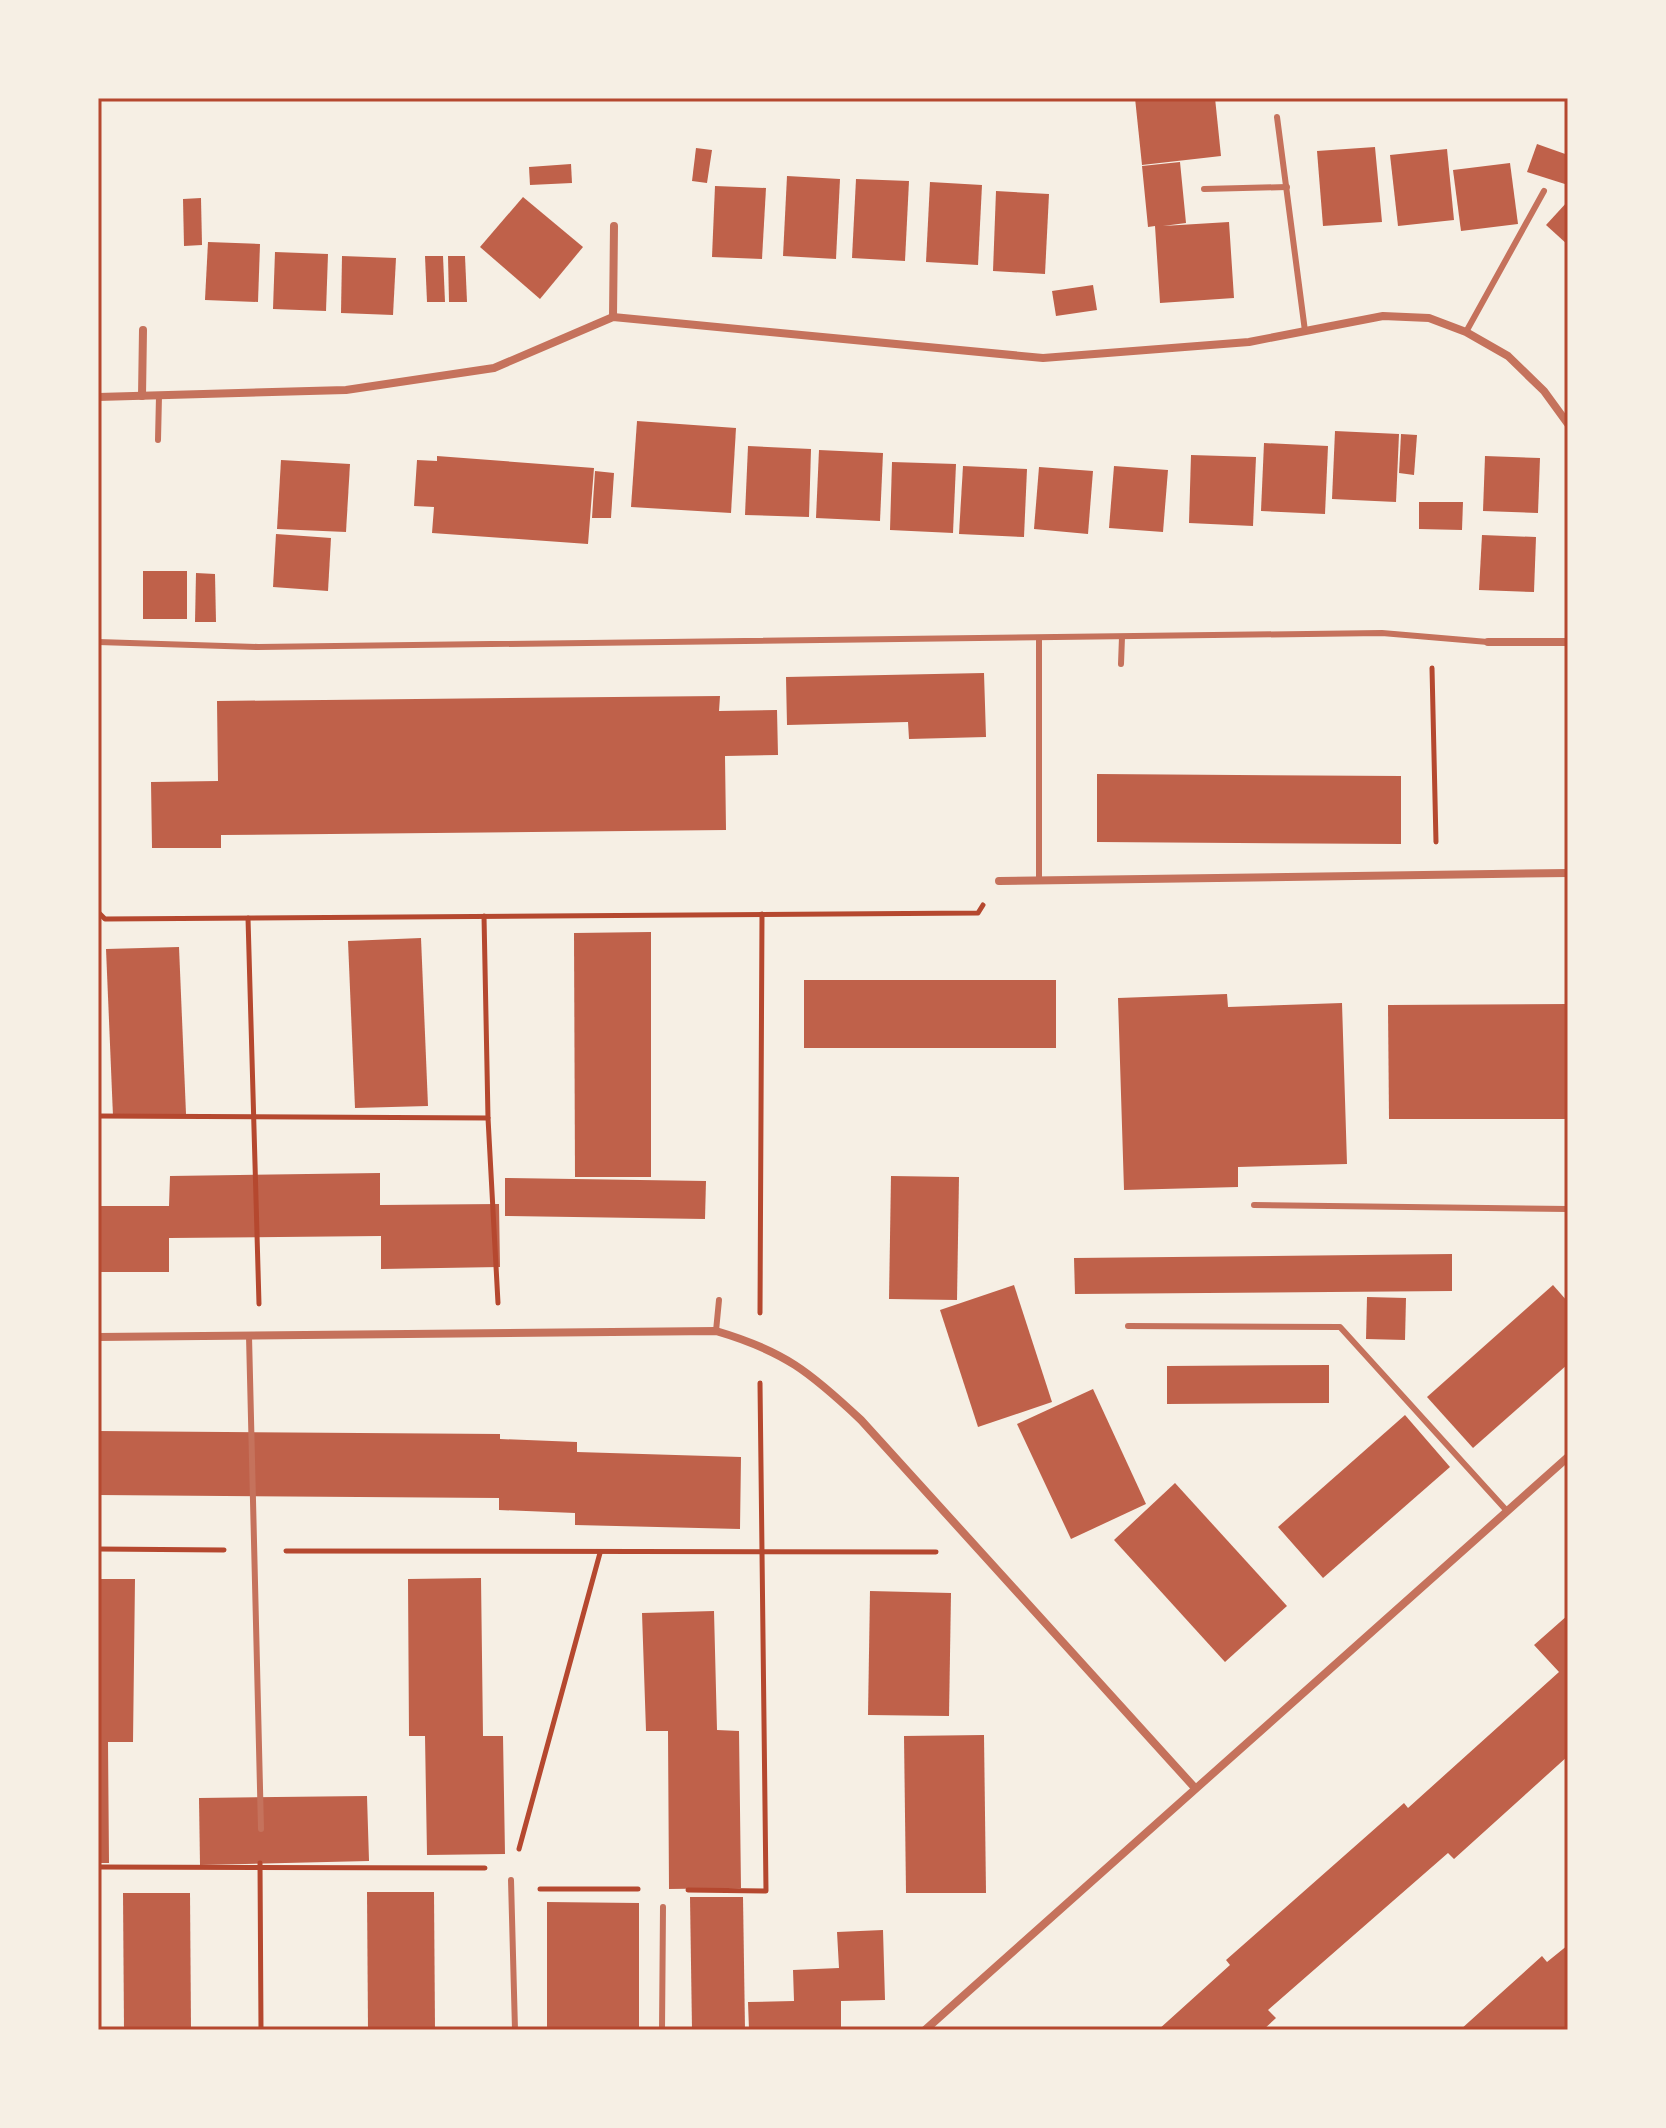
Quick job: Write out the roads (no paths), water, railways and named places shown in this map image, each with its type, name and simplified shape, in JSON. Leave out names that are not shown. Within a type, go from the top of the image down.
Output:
[{"type":"street","points":[[613,317],[614,226]]},
{"type":"street","points":[[98,397],[346,390],[494,368],[613,317],[1043,358],[1234,344],[1383,316],[1429,318],[1466,332],[1508,356],[1544,391],[1568,424]]},
{"type":"street","points":[[142,396],[143,330]]},
{"type":"street","points":[[1488,642],[1568,642]]},
{"type":"street","points":[[999,881],[1568,873]]},
{"type":"street","points":[[98,1337],[716,1331],[759,1344],[815,1377],[849,1409],[1195,1788]]},
{"type":"street","points":[[925,2030],[1568,1457]]},
{"type":"lane","points":[[1277,117],[1305,331]]},
{"type":"lane","points":[[1204,189],[1287,187]]},
{"type":"lane","points":[[1466,332],[1544,191]]},
{"type":"lane","points":[[158,440],[159,396]]},
{"type":"lane","points":[[98,642],[258,647],[1382,633],[1488,642]]},
{"type":"lane","points":[[1121,664],[1122,637]]},
{"type":"lane","points":[[1039,638],[1039,881]]},
{"type":"lane","points":[[1254,1205],[1568,1209]]},
{"type":"lane","points":[[716,1331],[719,1300]]},
{"type":"lane","points":[[1128,1326],[1340,1327],[1507,1511]]},
{"type":"lane","points":[[249,1336],[261,1829]]},
{"type":"lane","points":[[511,1880],[515,2030]]},
{"type":"lane","points":[[662,2030],[663,1907]]}]
